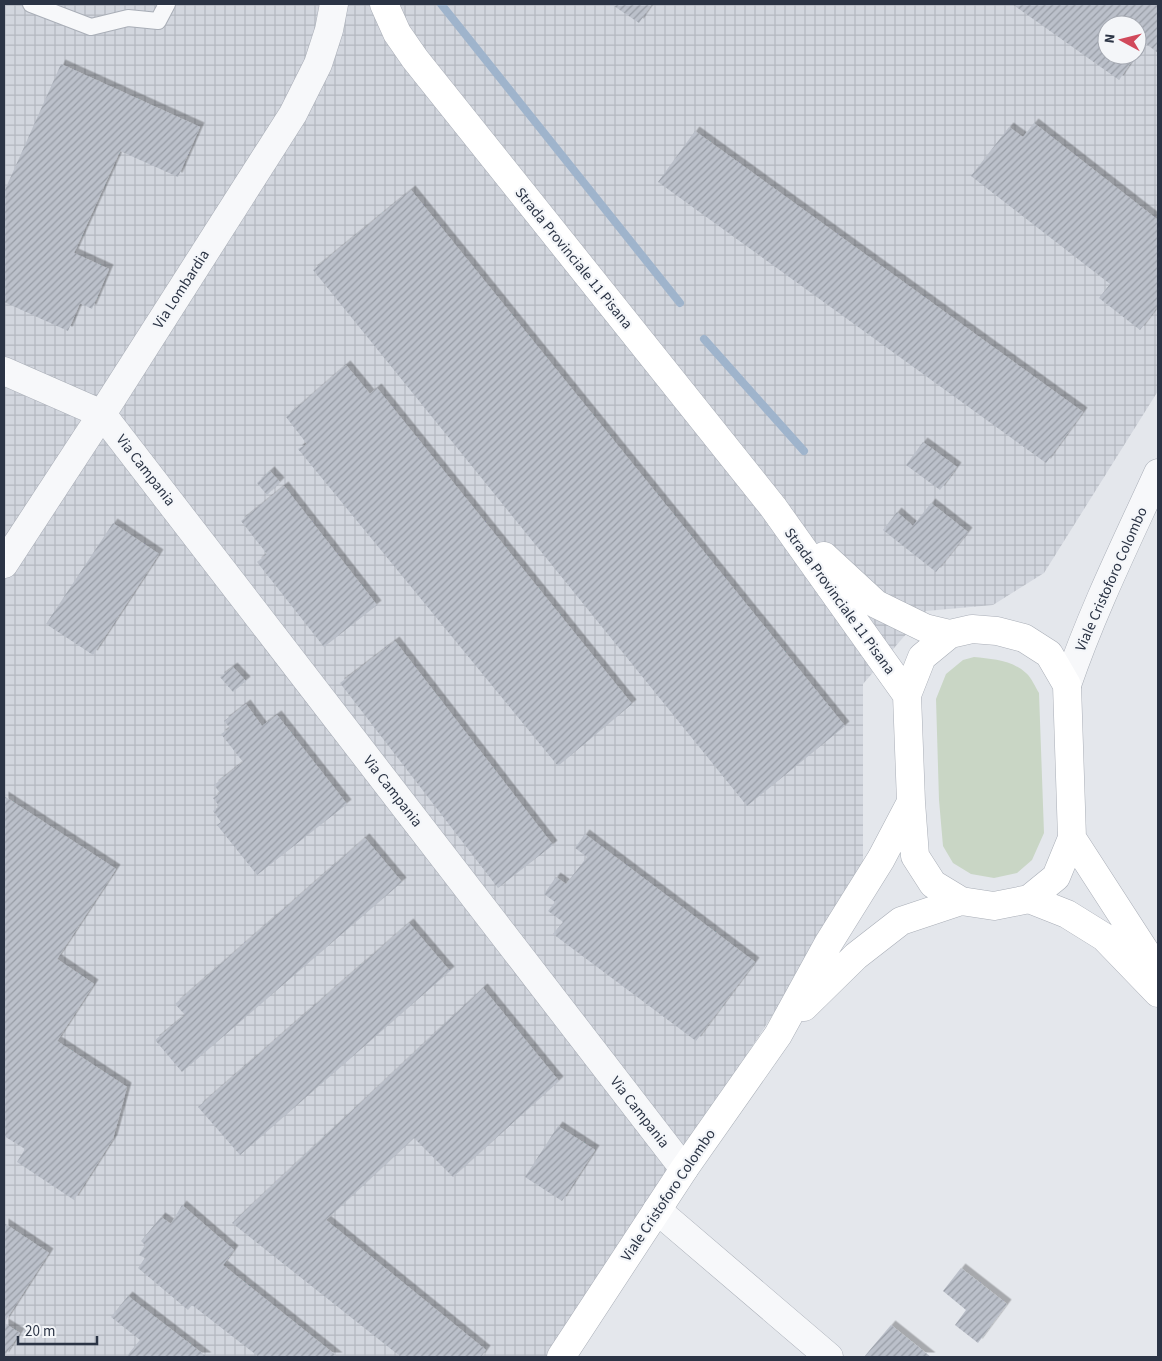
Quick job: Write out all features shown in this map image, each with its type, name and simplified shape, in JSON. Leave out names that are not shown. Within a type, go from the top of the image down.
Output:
[{"type":"main road","name":"Strada Provinciale 11 Pisana","points":[[384,4],[397,33],[415,59],[773,507],[908,695]]},
{"type":"main road","name":"Strada Provinciale 11 Pisana","points":[[773,507],[844,576],[876,604],[925,628],[950,634],[972,629],[997,631],[1024,638],[1049,654],[1067,685],[1072,838],[1056,877],[1029,899],[994,906],[961,901],[933,884],[915,856],[911,802],[908,695],[922,657],[950,634]]},
{"type":"main road","name":"Viale Cristoforo Colombo","points":[[561,1357],[684,1169],[778,1036],[828,944],[881,859],[911,802]]},
{"type":"main road","points":[[1072,838],[1158,971]]},
{"type":"main road","points":[[1029,899],[1067,914],[1104,937],[1158,993]]},
{"type":"main road","name":"Viale Cristoforo Colombo","points":[[778,1036],[816,994],[856,956],[901,921],[961,901]]},
{"type":"street","name":"Via Lombardia","points":[[4,564],[293,114],[318,64],[329,30],[334,4]]},
{"type":"street","points":[[4,371],[102,414]]},
{"type":"street","name":"Via Campania","points":[[102,414],[684,1169]]},
{"type":"street","name":"Viale Cristoforo Colombo","points":[[1067,685],[1078,651],[1098,604],[1158,473]]},
{"type":"street","points":[[657,1210],[829,1357]]},
{"type":"lane","points":[[31,4],[91,27],[128,18],[158,21],[167,4]]},
{"type":"shaded area","points":[[4,4],[1158,4],[1158,391],[1044,573],[993,605],[926,611],[863,684],[863,876],[550,1357],[4,1357]]},
{"type":"green space","points":[[974,657],[1002,661],[1014,665],[1028,675],[1039,693],[1044,833],[1032,860],[1017,873],[994,878],[971,874],[953,863],[943,846],[939,800],[936,699],[946,674],[963,660]]},
{"type":"building","points":[[611,4],[652,4],[639,23]]},
{"type":"building","points":[[1012,4],[1158,4],[1158,53],[1147,45],[1147,15],[1097,15],[1097,64]]},
{"type":"building","points":[[61,64],[200,127],[178,177],[120,151],[74,253],[109,269],[92,309],[80,303],[68,331],[4,302],[4,192]]},
{"type":"building","points":[[1098,65],[1129,65],[1119,80]]},
{"type":"building","points":[[1034,123],[1158,220],[1158,306],[1140,330],[1099,298],[1110,284],[971,176],[1009,127],[1023,137]]},
{"type":"building","points":[[695,131],[1083,412],[1046,463],[658,182]]},
{"type":"building","points":[[411,190],[845,726],[747,806],[313,270]]},
{"type":"building","points":[[346,365],[370,394],[377,388],[632,704],[558,766],[298,449],[307,444],[286,417]]},
{"type":"building","points":[[923,442],[957,467],[940,490],[906,465]]},
{"type":"building","points":[[270,471],[280,482],[267,495],[257,483]]},
{"type":"building","points":[[284,486],[377,605],[324,647],[257,562],[267,554],[241,521]]},
{"type":"building","points":[[931,503],[968,532],[936,572],[883,530],[897,512],[913,526]]},
{"type":"building","points":[[113,523],[159,554],[93,655],[46,624]]},
{"type":"building","points":[[395,641],[553,845],[498,888],[340,683]]},
{"type":"building","points":[[233,667],[246,681],[233,692],[220,677]]},
{"type":"building","points":[[246,704],[262,726],[277,715],[347,804],[257,875],[217,825],[221,822],[213,811],[219,806],[213,798],[220,793],[214,785],[243,762],[221,734],[230,728],[224,721]]},
{"type":"building","points":[[4,796],[116,869],[57,959],[94,984],[57,1041],[127,1087],[113,1139],[74,1200],[17,1162],[25,1149],[4,1136]]},
{"type":"building","points":[[585,834],[755,962],[696,1041],[553,934],[563,922],[548,911],[555,902],[544,894],[556,877],[566,884],[587,857],[575,848]]},
{"type":"building","points":[[365,838],[402,882],[182,1072],[155,1040],[185,1015],[175,1004]]},
{"type":"building","points":[[409,923],[450,971],[240,1155],[198,1107]]},
{"type":"building","points":[[483,988],[559,1081],[453,1177],[414,1138],[326,1220],[486,1350],[481,1357],[401,1357],[232,1223]]},
{"type":"building","points":[[558,1126],[595,1150],[562,1201],[525,1177]]},
{"type":"building","points":[[182,1205],[234,1250],[223,1265],[338,1357],[259,1357],[192,1305],[188,1310],[138,1268],[145,1258],[139,1255],[145,1245],[141,1241],[161,1217],[171,1224]]},
{"type":"building","points":[[4,1223],[49,1253],[4,1323]]},
{"type":"building","points":[[961,1268],[1007,1304],[978,1343],[955,1325],[966,1310],[943,1291]]},
{"type":"building","points":[[128,1296],[207,1357],[126,1357],[140,1340],[111,1317]]},
{"type":"building","points":[[4,1323],[20,1333],[4,1357]]},
{"type":"building","points":[[891,1325],[931,1357],[864,1357]]},
{"type":"waterway","points":[[441,4],[680,303]]},
{"type":"waterway","points":[[704,339],[804,451]]}]
